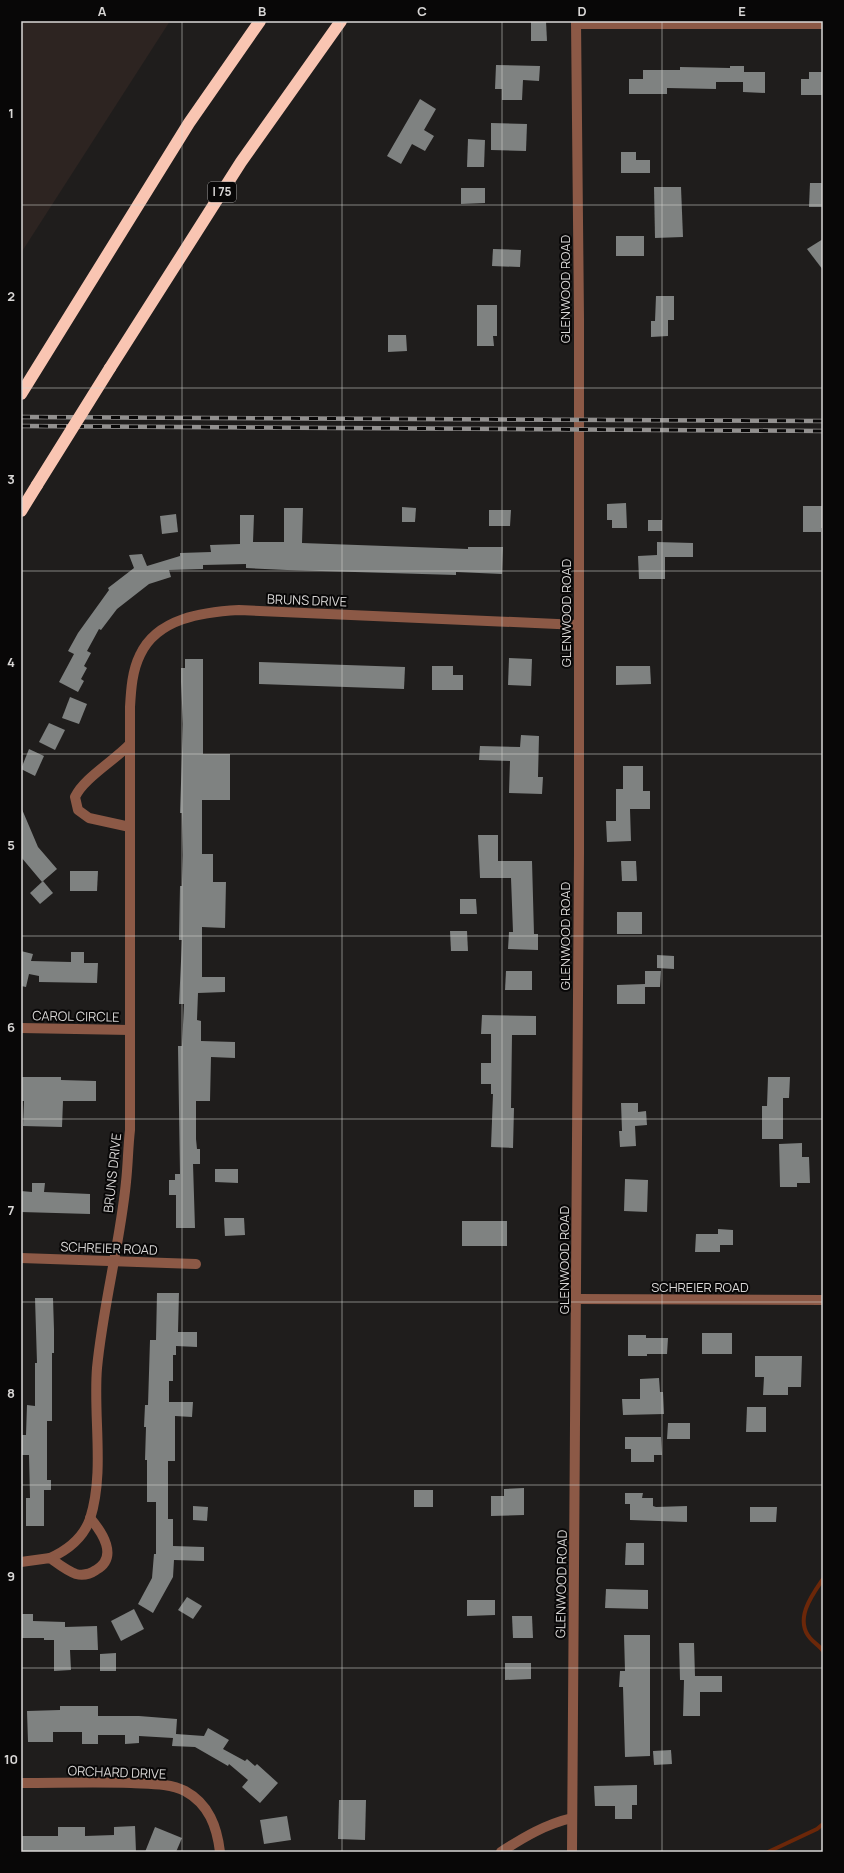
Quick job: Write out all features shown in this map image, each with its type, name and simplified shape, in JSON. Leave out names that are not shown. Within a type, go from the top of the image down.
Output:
[{"type":"highway","points":[[21,394],[188,123],[260,21]]},
{"type":"highway","name":"I 75","points":[[21,511],[241,162],[340,21]]},
{"type":"street","points":[[576,22],[823,24]]},
{"type":"street","name":"GLENWOOD ROAD","points":[[572,1852],[577,1299],[579,625],[579,319],[576,22]]},
{"type":"street","name":"BRUNS DRIVE","points":[[21,1562],[50,1558],[61,1553],[75,1543],[84,1531],[90,1518],[95,1497],[98,1363],[101,1328],[126,1182],[130,1130],[130,744],[132,686],[140,655],[149,641],[167,627],[196,614],[218,611],[239,610],[579,625]]},
{"type":"street","points":[[130,744],[116,758],[80,787],[75,797],[78,810],[89,818],[130,827]]},
{"type":"street","name":"CAROL CIRCLE","points":[[21,1028],[130,1030]]},
{"type":"street","name":"SCHREIER ROAD","points":[[21,1258],[196,1264]]},
{"type":"street","name":"SCHREIER ROAD","points":[[577,1299],[823,1300]]},
{"type":"street","points":[[50,1558],[76,1574],[88,1575],[102,1566],[108,1555],[106,1543],[101,1532],[90,1518]]},
{"type":"street","name":"ORCHARD DRIVE","points":[[21,1783],[154,1784],[184,1791],[197,1799],[211,1817],[218,1837],[220,1852]]},
{"type":"street","points":[[501,1852],[527,1836],[556,1822],[572,1818]]},
{"type":"shaded area","points":[[21,21],[170,21],[21,253]]},
{"type":"building","points":[[531,21],[546,21],[547,41],[531,41]]},
{"type":"building","points":[[496,65],[540,66],[539,81],[523,80],[522,100],[502,100],[502,89],[495,89]]},
{"type":"building","points":[[730,66],[744,66],[744,72],[765,72],[765,93],[743,92],[743,82],[716,82],[716,89],[667,88],[667,94],[629,94],[629,79],[643,79],[643,70],[680,70],[680,67],[730,68]]},
{"type":"building","points":[[809,72],[823,72],[823,95],[801,95],[801,79],[809,79]]},
{"type":"building","points":[[420,99],[436,109],[424,130],[434,136],[425,151],[412,144],[401,164],[387,156]]},
{"type":"building","points":[[491,123],[527,124],[526,151],[491,150]]},
{"type":"building","points":[[468,139],[485,140],[484,167],[467,167]]},
{"type":"building","points":[[621,152],[636,152],[636,160],[650,160],[650,173],[621,173]]},
{"type":"building","points":[[810,183],[823,183],[823,207],[809,207]]},
{"type":"building","points":[[654,187],[681,187],[683,237],[655,238]]},
{"type":"building","points":[[461,188],[485,188],[485,203],[461,204]]},
{"type":"building","points":[[616,236],[644,236],[644,256],[616,256]]},
{"type":"building","points":[[823,239],[823,270],[807,249]]},
{"type":"building","points":[[493,249],[521,250],[520,267],[492,266]]},
{"type":"building","points":[[656,296],[674,296],[674,320],[668,320],[668,336],[651,337],[651,321],[655,321]]},
{"type":"building","points":[[477,305],[497,305],[497,336],[493,336],[494,346],[477,346]]},
{"type":"building","points":[[388,335],[406,335],[407,351],[388,352]]},
{"type":"building","points":[[626,503],[627,528],[612,528],[612,520],[607,520],[607,504]]},
{"type":"building","points":[[803,506],[823,506],[823,528],[821,528],[821,532],[803,532]]},
{"type":"building","points":[[402,507],[416,508],[415,522],[402,522]]},
{"type":"building","points":[[284,508],[303,508],[302,543],[468,549],[468,547],[503,547],[502,574],[456,572],[456,575],[287,570],[246,568],[246,564],[203,565],[203,569],[169,570],[171,577],[149,584],[117,609],[101,630],[99,629],[87,651],[91,653],[84,666],[87,668],[81,679],[84,681],[78,692],[59,682],[74,654],[68,651],[78,633],[109,590],[108,588],[134,568],[129,555],[142,554],[147,566],[180,556],[180,553],[211,552],[210,545],[240,544],[240,515],[254,515],[253,542],[284,542]]},
{"type":"building","points":[[489,510],[511,510],[510,526],[489,526]]},
{"type":"building","points":[[176,514],[178,532],[162,534],[160,516]]},
{"type":"building","points":[[648,520],[662,520],[662,531],[648,531]]},
{"type":"building","points":[[657,542],[693,543],[693,557],[665,557],[665,579],[639,579],[638,556],[657,555]]},
{"type":"building","points":[[509,658],[532,659],[531,686],[508,685]]},
{"type":"building","points":[[185,659],[203,659],[203,754],[230,754],[230,800],[202,800],[202,854],[213,854],[213,882],[226,882],[225,928],[202,927],[202,977],[225,977],[225,992],[198,993],[197,1020],[201,1021],[201,1041],[235,1042],[235,1058],[211,1057],[210,1101],[196,1101],[196,1139],[197,1149],[200,1149],[200,1164],[193,1164],[195,1228],[176,1228],[176,1195],[169,1195],[169,1180],[175,1180],[175,1174],[180,1174],[178,1046],[182,1046],[184,1004],[179,1004],[182,940],[179,940],[180,886],[182,886],[183,855],[182,813],[180,813],[183,724],[181,668],[185,668]]},
{"type":"building","points":[[259,662],[405,667],[404,689],[259,684]]},
{"type":"building","points":[[432,666],[453,666],[453,675],[463,675],[463,690],[432,690]]},
{"type":"building","points":[[616,666],[650,666],[651,684],[616,685]]},
{"type":"building","points":[[70,697],[87,704],[79,724],[62,718]]},
{"type":"building","points":[[49,723],[65,730],[55,750],[39,742]]},
{"type":"building","points":[[521,735],[539,736],[538,777],[543,777],[542,794],[509,793],[510,761],[479,760],[480,746],[520,747]]},
{"type":"building","points":[[29,749],[44,756],[35,776],[21,769]]},
{"type":"building","points":[[623,766],[643,766],[643,791],[650,791],[650,809],[630,809],[631,841],[607,842],[606,821],[616,821],[616,789],[623,789]]},
{"type":"building","points":[[21,807],[38,847],[57,869],[42,882],[21,857]]},
{"type":"building","points":[[478,835],[498,835],[498,861],[532,861],[534,934],[538,934],[538,950],[508,949],[509,932],[513,932],[511,878],[480,878]]},
{"type":"building","points":[[621,861],[636,861],[637,881],[622,881]]},
{"type":"building","points":[[70,871],[98,871],[97,891],[70,891]]},
{"type":"building","points":[[43,881],[53,893],[40,904],[30,893]]},
{"type":"building","points":[[460,899],[476,899],[477,914],[460,914]]},
{"type":"building","points":[[617,912],[642,912],[642,934],[617,934]]},
{"type":"building","points":[[450,931],[467,931],[468,951],[451,951]]},
{"type":"building","points":[[21,951],[33,954],[31,961],[71,962],[71,952],[84,952],[84,963],[98,963],[97,983],[39,982],[39,976],[29,974],[26,987],[21,986]]},
{"type":"building","points":[[657,955],[674,956],[674,969],[657,968]]},
{"type":"building","points":[[506,971],[532,971],[532,990],[505,990]]},
{"type":"building","points":[[645,971],[661,971],[660,987],[645,987]]},
{"type":"building","points":[[645,984],[645,1004],[617,1004],[617,985]]},
{"type":"building","points":[[482,1015],[536,1016],[536,1035],[512,1035],[511,1108],[514,1108],[513,1148],[491,1147],[493,1094],[491,1094],[491,1084],[481,1084],[481,1063],[491,1063],[491,1034],[481,1034]]},
{"type":"building","points":[[21,1077],[61,1077],[61,1080],[96,1081],[96,1101],[63,1101],[62,1127],[23,1126],[24,1101],[21,1101]]},
{"type":"building","points":[[768,1077],[790,1077],[789,1098],[783,1098],[783,1139],[762,1139],[762,1106],[767,1106]]},
{"type":"building","points":[[621,1103],[638,1103],[638,1112],[646,1111],[647,1125],[635,1126],[636,1146],[620,1147],[619,1131],[622,1131]]},
{"type":"building","points":[[802,1143],[802,1157],[809,1157],[810,1183],[797,1183],[797,1187],[780,1187],[779,1144]]},
{"type":"building","points":[[215,1169],[238,1169],[238,1183],[215,1182]]},
{"type":"building","points":[[625,1179],[648,1180],[647,1212],[624,1211]]},
{"type":"building","points":[[32,1183],[45,1183],[44,1192],[90,1194],[90,1214],[21,1212],[21,1191],[32,1192]]},
{"type":"building","points":[[224,1218],[244,1218],[245,1235],[225,1236]]},
{"type":"building","points":[[462,1221],[507,1221],[507,1246],[462,1246]]},
{"type":"building","points":[[718,1229],[733,1230],[733,1245],[720,1245],[720,1252],[695,1252],[696,1234],[718,1234]]},
{"type":"building","points":[[157,1293],[179,1293],[178,1332],[197,1332],[197,1347],[176,1346],[176,1355],[173,1355],[173,1381],[169,1381],[169,1402],[193,1402],[192,1417],[175,1416],[175,1461],[168,1461],[168,1519],[173,1519],[173,1546],[204,1547],[204,1561],[174,1560],[173,1577],[153,1613],[138,1604],[152,1578],[154,1554],[156,1554],[156,1502],[147,1502],[147,1460],[145,1460],[146,1427],[144,1427],[145,1405],[148,1405],[150,1340],[156,1340]]},
{"type":"building","points":[[35,1298],[53,1298],[54,1353],[52,1353],[52,1421],[47,1421],[47,1480],[51,1480],[51,1490],[44,1490],[44,1526],[26,1526],[26,1498],[30,1498],[29,1455],[21,1455],[21,1435],[26,1435],[27,1405],[35,1406],[35,1363],[37,1363]]},
{"type":"building","points":[[702,1333],[732,1333],[732,1354],[702,1354]]},
{"type":"building","points":[[628,1335],[646,1335],[646,1338],[668,1338],[667,1354],[628,1356]]},
{"type":"building","points":[[755,1356],[802,1356],[801,1387],[788,1387],[788,1395],[763,1395],[764,1377],[755,1377]]},
{"type":"building","points":[[659,1378],[660,1392],[663,1392],[664,1414],[623,1415],[622,1399],[640,1399],[640,1379]]},
{"type":"building","points":[[747,1407],[766,1407],[766,1432],[746,1432]]},
{"type":"building","points":[[668,1423],[690,1423],[690,1439],[667,1439]]},
{"type":"building","points":[[625,1437],[661,1437],[662,1455],[654,1455],[654,1462],[631,1462],[631,1449],[625,1449]]},
{"type":"building","points":[[524,1488],[524,1515],[491,1516],[491,1496],[504,1496],[504,1489]]},
{"type":"building","points":[[414,1490],[433,1490],[433,1507],[414,1507]]},
{"type":"building","points":[[625,1493],[643,1493],[642,1498],[653,1498],[653,1506],[656,1507],[687,1506],[687,1522],[630,1520],[630,1504],[625,1504]]},
{"type":"building","points":[[193,1506],[208,1507],[207,1521],[193,1520]]},
{"type":"building","points":[[750,1507],[777,1507],[776,1522],[750,1522]]},
{"type":"building","points":[[626,1543],[644,1543],[644,1565],[625,1565]]},
{"type":"building","points":[[606,1589],[648,1590],[648,1609],[605,1608]]},
{"type":"building","points":[[187,1597],[202,1606],[193,1619],[178,1610]]},
{"type":"building","points":[[467,1600],[495,1600],[495,1615],[467,1616]]},
{"type":"building","points":[[134,1609],[144,1629],[121,1641],[111,1621]]},
{"type":"building","points":[[21,1614],[33,1614],[33,1621],[65,1622],[65,1627],[97,1626],[98,1650],[70,1650],[71,1670],[54,1671],[54,1640],[44,1640],[44,1638],[21,1638]]},
{"type":"building","points":[[512,1616],[532,1616],[533,1638],[513,1638]]},
{"type":"building","points":[[624,1635],[650,1635],[650,1756],[625,1757],[623,1687],[619,1687],[620,1671],[625,1671]]},
{"type":"building","points":[[679,1643],[694,1643],[695,1676],[722,1676],[722,1692],[700,1692],[700,1716],[683,1716],[684,1680],[680,1680]]},
{"type":"building","points":[[116,1653],[116,1671],[100,1671],[100,1654]]},
{"type":"building","points":[[505,1663],[531,1663],[531,1679],[505,1680]]},
{"type":"building","points":[[60,1706],[98,1706],[98,1716],[139,1716],[177,1719],[176,1734],[204,1736],[208,1728],[229,1740],[223,1749],[245,1761],[247,1759],[255,1766],[257,1764],[278,1783],[260,1803],[242,1787],[248,1780],[229,1764],[228,1766],[195,1747],[172,1746],[173,1738],[139,1736],[139,1743],[125,1744],[125,1735],[98,1735],[98,1744],[82,1744],[82,1732],[53,1732],[53,1742],[28,1742],[27,1711],[60,1710]]},
{"type":"building","points":[[671,1750],[672,1764],[654,1765],[653,1751]]},
{"type":"building","points":[[637,1785],[637,1805],[632,1805],[632,1819],[615,1819],[615,1806],[595,1806],[594,1786]]},
{"type":"building","points":[[339,1800],[366,1800],[365,1840],[338,1839]]},
{"type":"building","points":[[287,1816],[291,1840],[264,1844],[260,1820]]},
{"type":"building","points":[[135,1826],[136,1852],[21,1852],[21,1836],[58,1836],[58,1827],[85,1827],[85,1836],[114,1835],[114,1827]]},
{"type":"building","points":[[155,1827],[182,1838],[176,1852],[145,1852]]},
{"type":"waterway","points":[[823,1579],[806,1607],[804,1615],[806,1631],[810,1638],[823,1651]]},
{"type":"waterway","points":[[768,1852],[817,1829],[823,1824]]},
{"type":"railway","points":[[21,417],[823,421]]},
{"type":"railway","points":[[21,426],[823,431]]}]
